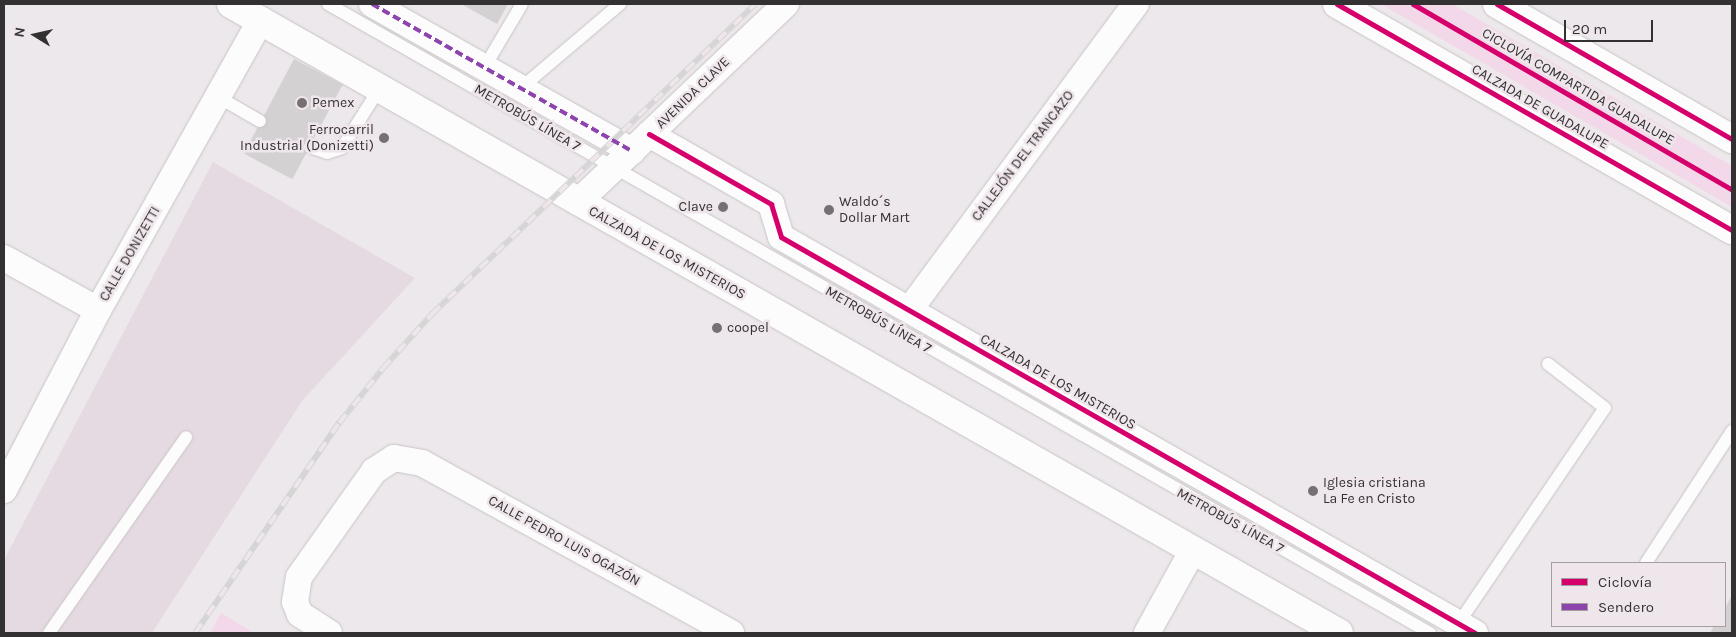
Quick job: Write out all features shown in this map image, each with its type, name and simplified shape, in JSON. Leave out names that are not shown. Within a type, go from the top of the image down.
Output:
[{"type":"main road","name":"CALZADA DE LOS MISTERIOS","points":[[231,4],[1339,633]]},
{"type":"main road","name":"CALZADA DE GUADALUPE","points":[[1337,4],[1732,230]]},
{"type":"main road","points":[[1497,4],[1732,139]]},
{"type":"street","name":"CALZADA DE LOS MISTERIOS","points":[[372,4],[521,88],[771,204],[781,237],[1467,629]]},
{"type":"street","name":"AVENIDA CLAVE","points":[[578,202],[786,4]]},
{"type":"street","name":"CALLEJÓN DEL TRANCAZO","points":[[910,309],[1136,4]]},
{"type":"street","name":"CALLE DONIZETTI","points":[[4,490],[98,310],[220,98],[261,20]]},
{"type":"street","points":[[4,258],[98,310]]},
{"type":"street","name":"CALLE PEDRO LUIS OGAZÓN","points":[[329,633],[310,623],[295,602],[299,576],[374,471],[394,458],[422,463],[731,633]]},
{"type":"street","points":[[1147,633],[1194,550]]},
{"type":"lane","name":"METROBÚS LÍNEA 7","points":[[328,4],[613,169],[1430,633]]},
{"type":"lane","points":[[484,68],[522,4]]},
{"type":"lane","points":[[521,88],[620,4]]},
{"type":"lane","points":[[310,146],[327,153],[342,148],[379,89]]},
{"type":"lane","points":[[220,98],[260,121]]},
{"type":"lane","points":[[1467,629],[1606,408],[1548,364]]},
{"type":"lane","points":[[1647,562],[1732,432]]},
{"type":"lane","points":[[49,633],[186,437]]},
{"type":"shaded area","points":[[1381,4],[1452,4],[1732,166],[1732,207]]},
{"type":"shaded area","points":[[213,162],[415,278],[302,401],[152,633],[4,633],[4,560]]},
{"type":"shaded area","points":[[221,613],[254,633],[210,633]]},
{"type":"building","points":[[461,4],[508,4],[497,24]]},
{"type":"building","name":"Pemex","points":[[294,59],[343,85],[292,179],[244,153]]},
{"type":"building","points":[[1732,595],[1732,633],[1710,633],[1713,627],[1726,627],[1726,606]]},
{"type":"railway","points":[[195,633],[339,423],[383,368],[432,314],[755,4]]},
{"type":"marked path","points":[[372,4],[632,151]]},
{"type":"cycle path","points":[[1337,4],[1732,230]]},
{"type":"cycle path","name":"CICLOVÍA COMPARTIDA GUADALUPE","points":[[1413,4],[1732,190]]},
{"type":"cycle path","points":[[1497,4],[1732,139]]},
{"type":"cycle path","points":[[649,134],[771,204],[781,237],[1475,633]]},
{"type":"place","name":"Pemex","points":[[302,103]]},
{"type":"place","name":"Ferrocarril Industrial (Donizetti)","points":[[384,138]]},
{"type":"place","name":"Clave","points":[[723,207]]},
{"type":"place","name":"Waldo´s Dollar Mart","points":[[829,210]]},
{"type":"place","name":"coopel","points":[[717,328]]},
{"type":"place","name":"Iglesia cristiana La Fe en Cristo","points":[[1313,491]]}]
